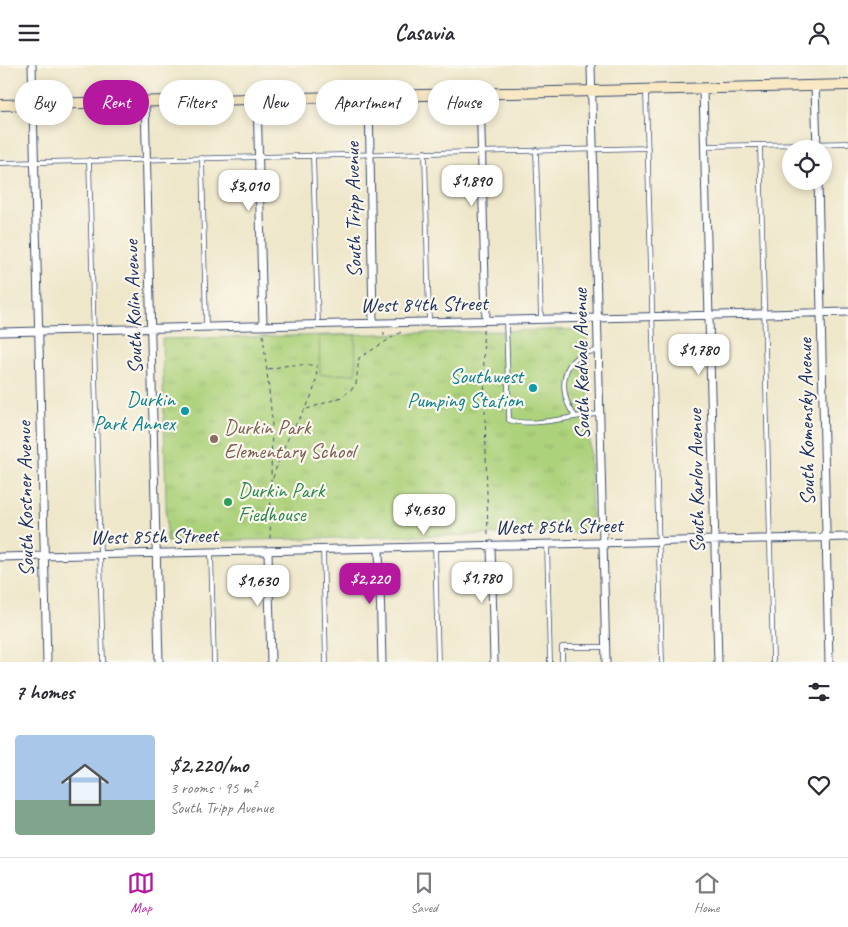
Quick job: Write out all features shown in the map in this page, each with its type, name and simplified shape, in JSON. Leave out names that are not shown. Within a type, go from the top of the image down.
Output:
[{"type":"street","name":"South Kostner Avenue","points":[[32,65],[32,80]]},
{"type":"street","name":"South Kedvale Avenue","points":[[591,65],[606,662]]},
{"type":"street","points":[[499,93],[848,85]]},
{"type":"street","points":[[816,86],[817,140]]},
{"type":"street","name":"South Karlov Avenue","points":[[703,89],[718,662]]},
{"type":"street","points":[[149,102],[244,99]]},
{"type":"street","points":[[0,105],[15,105]]},
{"type":"street","name":"South Kostner Avenue","points":[[33,125],[47,662]]},
{"type":"street","name":"South Kolin Avenue","points":[[145,125],[159,662]]},
{"type":"street","points":[[257,125],[262,325]]},
{"type":"street","name":"South Tripp Avenue","points":[[369,125],[373,323]]},
{"type":"street","points":[[481,125],[486,320]]},
{"type":"street","name":"South Komensky Avenue","points":[[818,190],[829,662]]},
{"type":"street","name":"West 84th Street","points":[[0,332],[848,312]]},
{"type":"street","name":"West 85th Street","points":[[0,557],[848,537]]},
{"type":"street","points":[[491,545],[494,662]]},
{"type":"street","points":[[380,548],[382,662]]},
{"type":"street","points":[[268,551],[271,662]]},
{"type":"lane","points":[[646,90],[662,662]]},
{"type":"lane","points":[[832,145],[848,143]]},
{"type":"lane","points":[[760,145],[773,662]]},
{"type":"lane","points":[[705,146],[782,145]]},
{"type":"lane","points":[[0,163],[648,147]]},
{"type":"lane","points":[[536,150],[541,319]]},
{"type":"lane","points":[[425,153],[430,321]]},
{"type":"lane","points":[[313,155],[318,324]]},
{"type":"lane","points":[[202,158],[206,327]]},
{"type":"lane","points":[[89,161],[103,662]]},
{"type":"lane","points":[[506,319],[509,420],[558,421],[575,416],[600,414]]},
{"type":"lane","points":[[575,416],[567,401],[566,374],[568,365],[571,360],[582,352],[598,351]]},
{"type":"lane","points":[[547,544],[550,662]]},
{"type":"lane","points":[[435,547],[438,662]]},
{"type":"lane","points":[[323,549],[326,662]]},
{"type":"lane","points":[[211,552],[214,662]]},
{"type":"lane","points":[[562,662],[562,647],[606,647]]},
{"type":"path","points":[[483,330],[488,536]]},
{"type":"path","points":[[384,332],[384,341]]},
{"type":"path","points":[[306,409],[348,393],[356,384],[358,358],[401,332]]},
{"type":"path","points":[[263,335],[272,419],[270,541]]},
{"type":"path","points":[[266,369],[290,365],[317,365],[316,386],[306,409],[282,450],[270,488]]},
{"type":"green space","points":[[587,329],[592,532],[167,542],[162,339]]},
{"type":"green space","points":[[355,335],[356,374],[320,375],[319,336]]},
{"type":"place","name":"Southwest Pumping Station","points":[[533,388]]},
{"type":"place","name":"Durkin Park Annex","points":[[185,411]]},
{"type":"place","name":"Durkin Park Elementary School","points":[[214,439]]},
{"type":"place","name":"Durkin Park Fiedhouse","points":[[228,502]]}]
